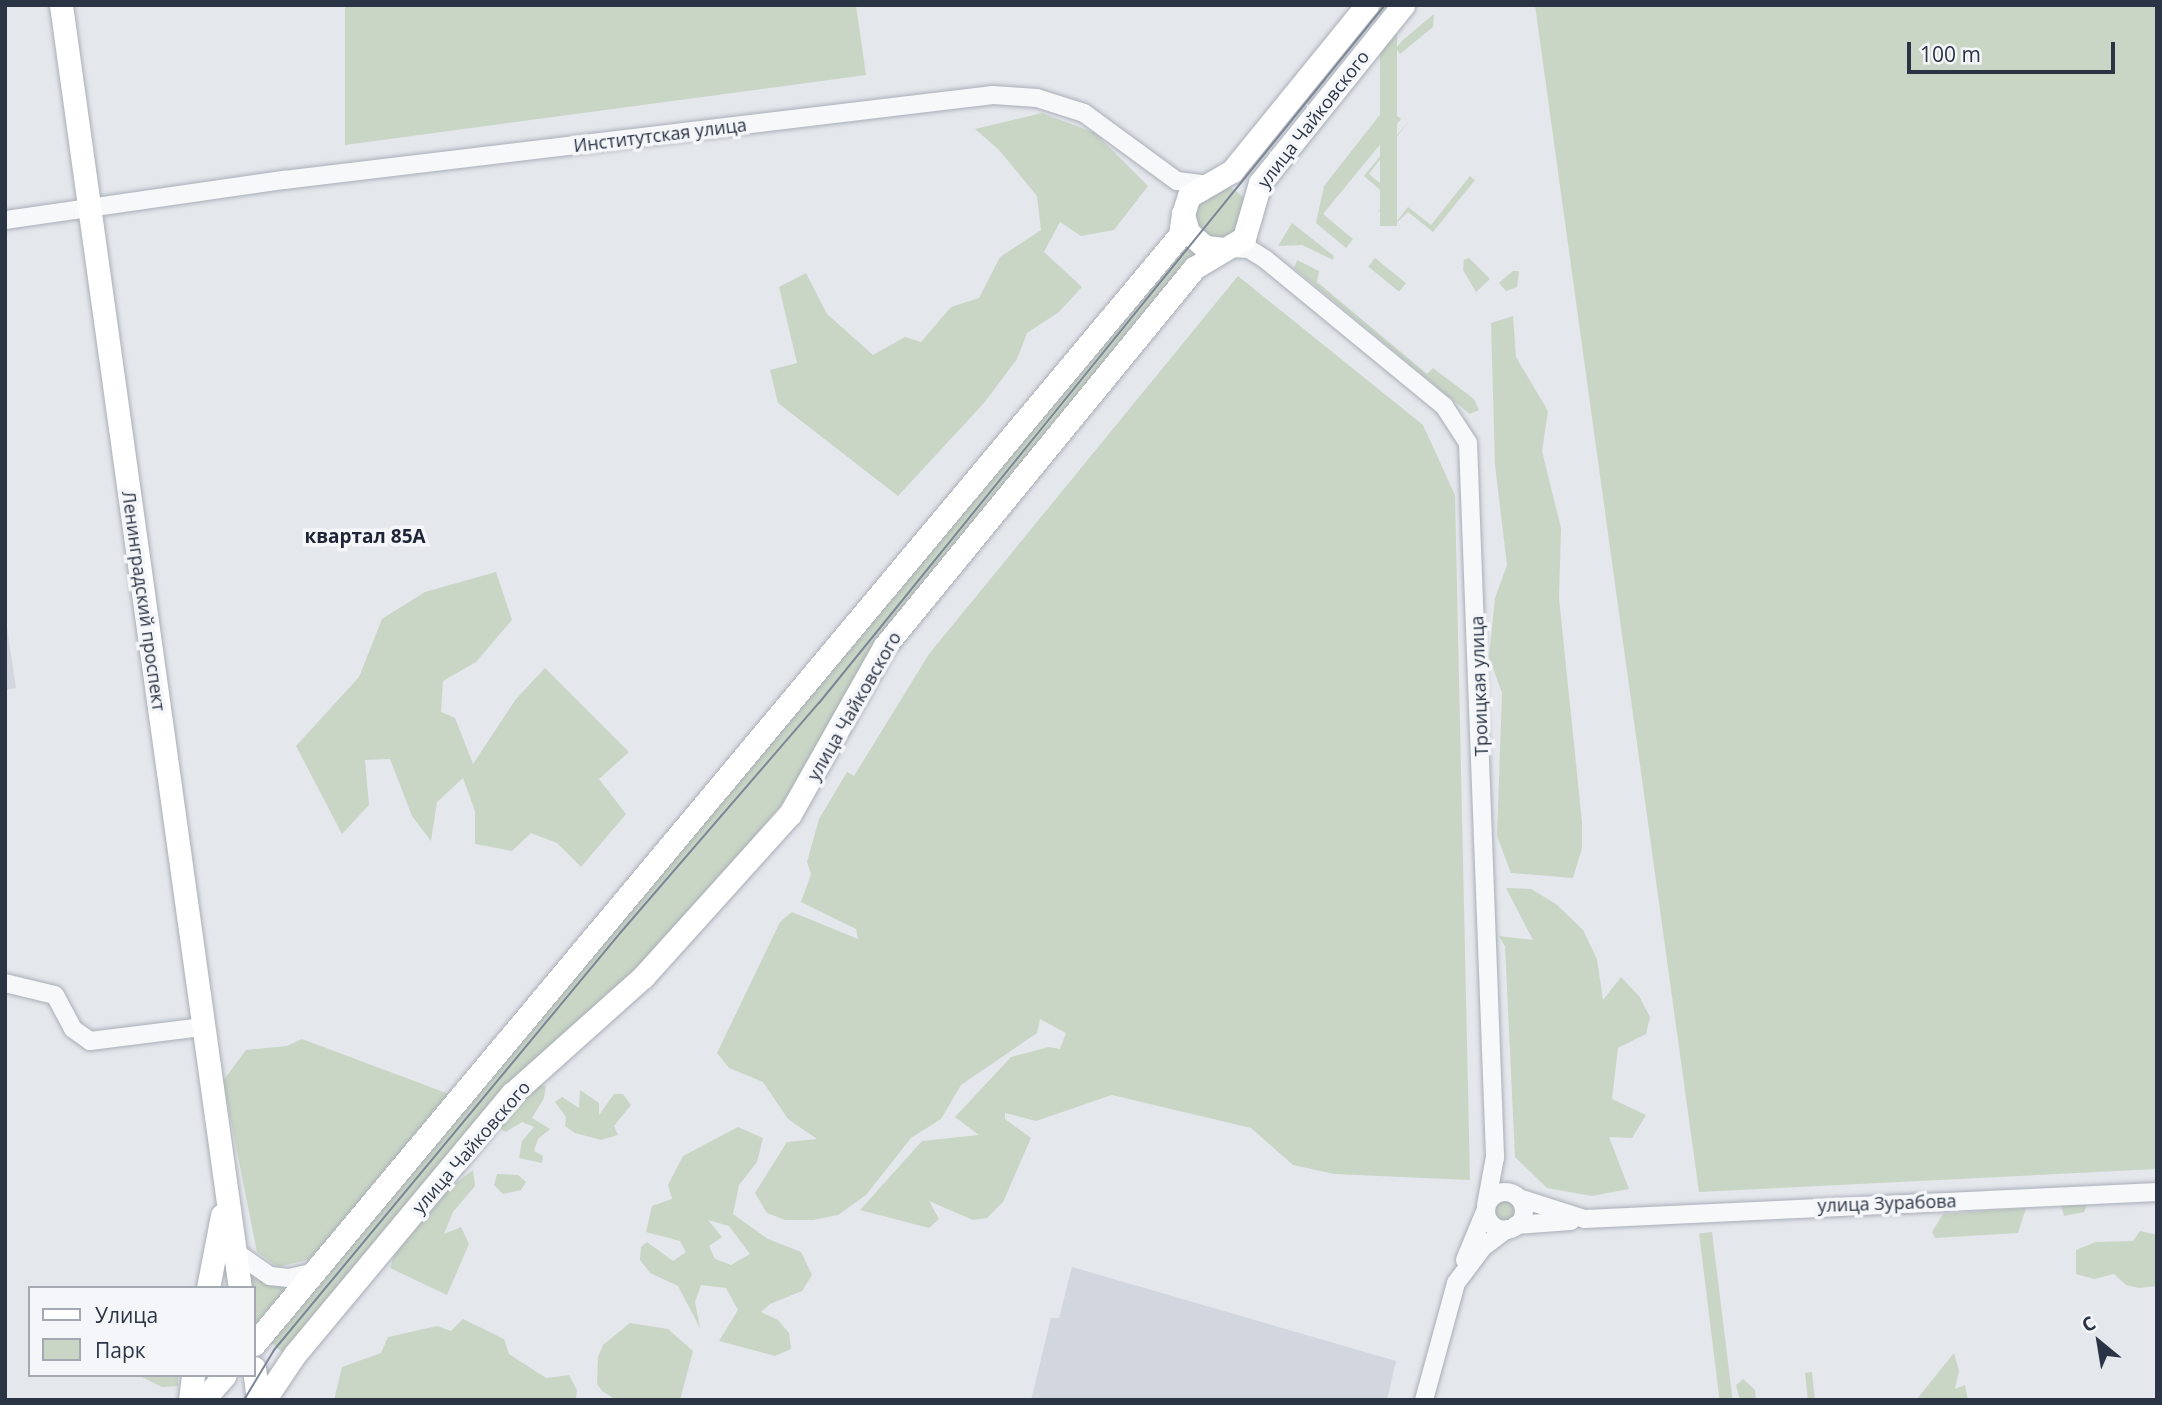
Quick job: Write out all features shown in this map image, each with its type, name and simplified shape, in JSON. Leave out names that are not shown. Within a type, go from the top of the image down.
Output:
[{"type":"main road","name":"Ленинградский проспект","points":[[61,5],[92,205],[225,1198],[240,1286]]},
{"type":"main road","name":"улица Чайковского","points":[[1216,178],[1367,5]]},
{"type":"main road","name":"улица Чайковского","points":[[264,1400],[295,1354],[512,1094],[643,977],[790,814],[884,647],[1194,268],[1244,238],[1253,218],[1260,183],[1403,5]]},
{"type":"main road","points":[[256,1342],[1180,235],[1189,196],[1216,178],[1228,182],[1243,191],[1253,218]]},
{"type":"main road","points":[[1185,221],[1201,245],[1226,249]]},
{"type":"main road","name":"Ленинградский проспект","points":[[208,1286],[225,1198]]},
{"type":"main road","points":[[190,1400],[193,1377]]},
{"type":"main road","points":[[203,1400],[223,1377]]},
{"type":"main road","points":[[255,1377],[258,1400]]},
{"type":"street","name":"Институтская улица","points":[[5,220],[92,205],[993,95],[1037,98],[1084,113],[1167,175],[1187,185],[1216,178]]},
{"type":"street","points":[[1167,175],[1180,195],[1185,221]]},
{"type":"street","points":[[1253,218],[1265,259]]},
{"type":"street","points":[[1226,249],[1249,250],[1265,259]]},
{"type":"street","name":"Троицкая улица","points":[[1265,259],[1444,406],[1468,443],[1495,1157],[1486,1207],[1456,1283]]},
{"type":"street","points":[[5,983],[55,995],[73,1029],[90,1041],[203,1027]]},
{"type":"street","points":[[1424,1400],[1456,1283],[1483,1247],[1512,1227],[1524,1211],[1495,1157]]},
{"type":"street","points":[[1499,1192],[1585,1219],[1512,1227],[1492,1224],[1486,1207],[1499,1192]]},
{"type":"street","name":"улица Зурабова","points":[[1585,1219],[2157,1192]]},
{"type":"street","points":[[234,1251],[270,1276],[289,1278],[315,1272]]},
{"type":"shaded area","points":[[5,615],[16,688],[5,690]]},
{"type":"shaded area","points":[[1072,1267],[1396,1361],[1387,1400],[1031,1400],[1051,1318],[1059,1318]]},
{"type":"green space","points":[[345,5],[856,5],[866,75],[345,145]]},
{"type":"green space","points":[[1380,5],[1397,5],[1397,226],[1380,226]]},
{"type":"green space","points":[[1535,5],[2157,5],[2157,1169],[1699,1192]]},
{"type":"green space","points":[[1434,14],[1433,27],[1400,54],[1396,48]]},
{"type":"green space","points":[[1386,107],[1401,119],[1323,214],[1353,239],[1346,248],[1316,223],[1324,186]]},
{"type":"green space","points":[[1042,113],[1095,133],[1148,186],[1114,230],[1081,236],[1060,222],[1044,252],[1082,287],[1059,312],[1027,333],[1017,359],[984,403],[898,496],[778,403],[770,370],[797,363],[779,287],[806,273],[827,314],[873,355],[905,337],[921,342],[951,307],[979,298],[1000,257],[1041,230],[1037,196],[999,150],[975,129]]},
{"type":"green space","points":[[1411,118],[1369,174],[1393,194],[1377,214],[1387,196],[1364,176]]},
{"type":"green space","points":[[1470,176],[1475,180],[1433,232],[1408,212],[1393,226],[1408,207],[1431,225]]},
{"type":"green space","points":[[1229,186],[1245,198],[1249,218],[1217,246],[1187,216],[1190,201]]},
{"type":"green space","points":[[1292,223],[1334,256],[1333,260],[1302,245],[1278,246]]},
{"type":"green space","points":[[1185,244],[1197,255],[877,644],[793,791],[664,943],[283,1353],[267,1339]]},
{"type":"green space","points":[[1375,258],[1406,283],[1399,292],[1368,267]]},
{"type":"green space","points":[[1469,258],[1490,279],[1476,292],[1463,270],[1464,260]]},
{"type":"green space","points":[[1297,260],[1319,271],[1317,282],[1427,374],[1433,368],[1474,399],[1479,410],[1470,414],[1455,402],[1294,268]]},
{"type":"green space","points":[[1513,271],[1519,271],[1517,287],[1506,291],[1499,283]]},
{"type":"green space","points":[[1238,276],[1423,425],[1455,495],[1470,1180],[1334,1174],[1293,1165],[1251,1128],[1112,1095],[1036,1121],[1005,1113],[1005,1119],[1031,1138],[1003,1202],[987,1218],[973,1220],[929,1201],[939,1219],[929,1228],[860,1210],[922,1141],[979,1135],[955,1117],[1011,1057],[1049,1047],[1060,1049],[1066,1033],[1040,1019],[1037,1033],[961,1085],[941,1119],[911,1138],[866,1195],[838,1215],[813,1220],[785,1220],[767,1213],[755,1193],[787,1142],[817,1139],[788,1119],[763,1082],[729,1068],[717,1053],[780,922],[792,912],[858,939],[856,929],[801,902],[811,874],[807,862],[819,819],[847,772],[854,776],[929,654]]},
{"type":"green space","points":[[1513,316],[1516,357],[1548,411],[1542,451],[1561,528],[1559,598],[1582,822],[1582,848],[1573,878],[1511,873],[1497,836],[1502,693],[1489,657],[1495,598],[1507,565],[1495,465],[1491,323]]},
{"type":"green space","points":[[496,572],[512,620],[476,662],[443,681],[441,712],[455,718],[473,764],[516,699],[545,668],[629,752],[599,779],[626,814],[581,867],[557,843],[531,833],[512,851],[475,844],[475,811],[463,778],[437,802],[431,841],[412,816],[390,759],[365,760],[369,805],[342,834],[296,746],[359,677],[382,619],[425,592]]},
{"type":"green space","points":[[1506,888],[1531,889],[1556,904],[1583,930],[1597,959],[1603,1000],[1621,977],[1639,996],[1650,1017],[1646,1034],[1618,1048],[1612,1099],[1646,1115],[1632,1138],[1609,1137],[1629,1189],[1592,1196],[1547,1188],[1515,1157],[1505,946],[1499,936],[1533,940]]},
{"type":"green space","points":[[302,1039],[449,1094],[316,1258],[278,1267],[257,1252],[223,1081],[246,1050],[287,1046]]},
{"type":"green space","points":[[538,1085],[546,1086],[544,1098],[532,1118],[550,1129],[538,1139],[534,1151],[543,1156],[542,1163],[519,1158],[522,1141],[534,1127],[522,1122],[506,1132],[497,1127]]},
{"type":"green space","points":[[580,1090],[599,1103],[599,1115],[614,1094],[623,1094],[631,1105],[614,1126],[618,1135],[601,1140],[575,1133],[565,1126],[566,1117],[555,1102],[562,1097],[579,1108]]},
{"type":"green space","points":[[738,1127],[763,1138],[757,1162],[739,1185],[733,1214],[768,1239],[801,1252],[812,1275],[802,1291],[770,1304],[761,1312],[778,1320],[789,1333],[791,1349],[775,1356],[719,1341],[738,1310],[726,1288],[701,1285],[695,1302],[700,1328],[678,1286],[650,1273],[640,1260],[641,1247],[647,1242],[673,1261],[686,1252],[680,1241],[646,1232],[652,1206],[672,1199],[668,1185],[683,1156]],"holes":[[[708,1220],[729,1226],[750,1254],[731,1265],[715,1259],[709,1246],[722,1237]]]},
{"type":"green space","points":[[473,1170],[475,1186],[453,1212],[444,1234],[461,1227],[469,1244],[447,1295],[390,1268],[394,1255],[451,1187]]},
{"type":"green space","points":[[497,1174],[518,1175],[526,1182],[521,1190],[503,1194],[494,1185]]},
{"type":"green space","points":[[1505,1198],[1513,1202],[1517,1210],[1513,1218],[1505,1222],[1497,1218],[1493,1210],[1497,1202]]},
{"type":"green space","points":[[2061,1205],[2087,1205],[2084,1212],[2064,1216]]},
{"type":"green space","points":[[2026,1208],[2018,1233],[1935,1238],[1932,1232],[1943,1214]]},
{"type":"green space","points":[[2140,1231],[2157,1235],[2157,1286],[2139,1288],[2126,1285],[2114,1274],[2094,1279],[2076,1274],[2076,1250],[2096,1242],[2133,1241]]},
{"type":"green space","points":[[1712,1232],[1733,1400],[1720,1400],[1699,1234]]},
{"type":"green space","points":[[244,1273],[269,1285],[292,1286],[256,1329],[256,1286],[247,1286]]},
{"type":"green space","points":[[463,1319],[504,1339],[509,1354],[546,1378],[569,1375],[577,1390],[576,1400],[334,1400],[342,1367],[381,1353],[388,1337],[437,1326],[451,1331]]},
{"type":"green space","points":[[630,1323],[668,1329],[693,1351],[680,1400],[616,1400],[602,1391],[597,1384],[598,1357],[603,1345]]},
{"type":"green space","points":[[1954,1353],[1959,1371],[1955,1389],[1965,1385],[1968,1400],[1916,1400]]},
{"type":"green space","points":[[1812,1372],[1815,1400],[1808,1400],[1805,1373]]},
{"type":"green space","points":[[142,1377],[178,1377],[178,1386],[162,1387]]},
{"type":"green space","points":[[1743,1379],[1755,1390],[1756,1400],[1740,1400],[1736,1385]]},
{"type":"tram line","points":[[244,1400],[274,1350],[621,932],[819,703],[1385,5]]},
{"type":"district","name":"квартал 85А","points":[[365,537]]}]
